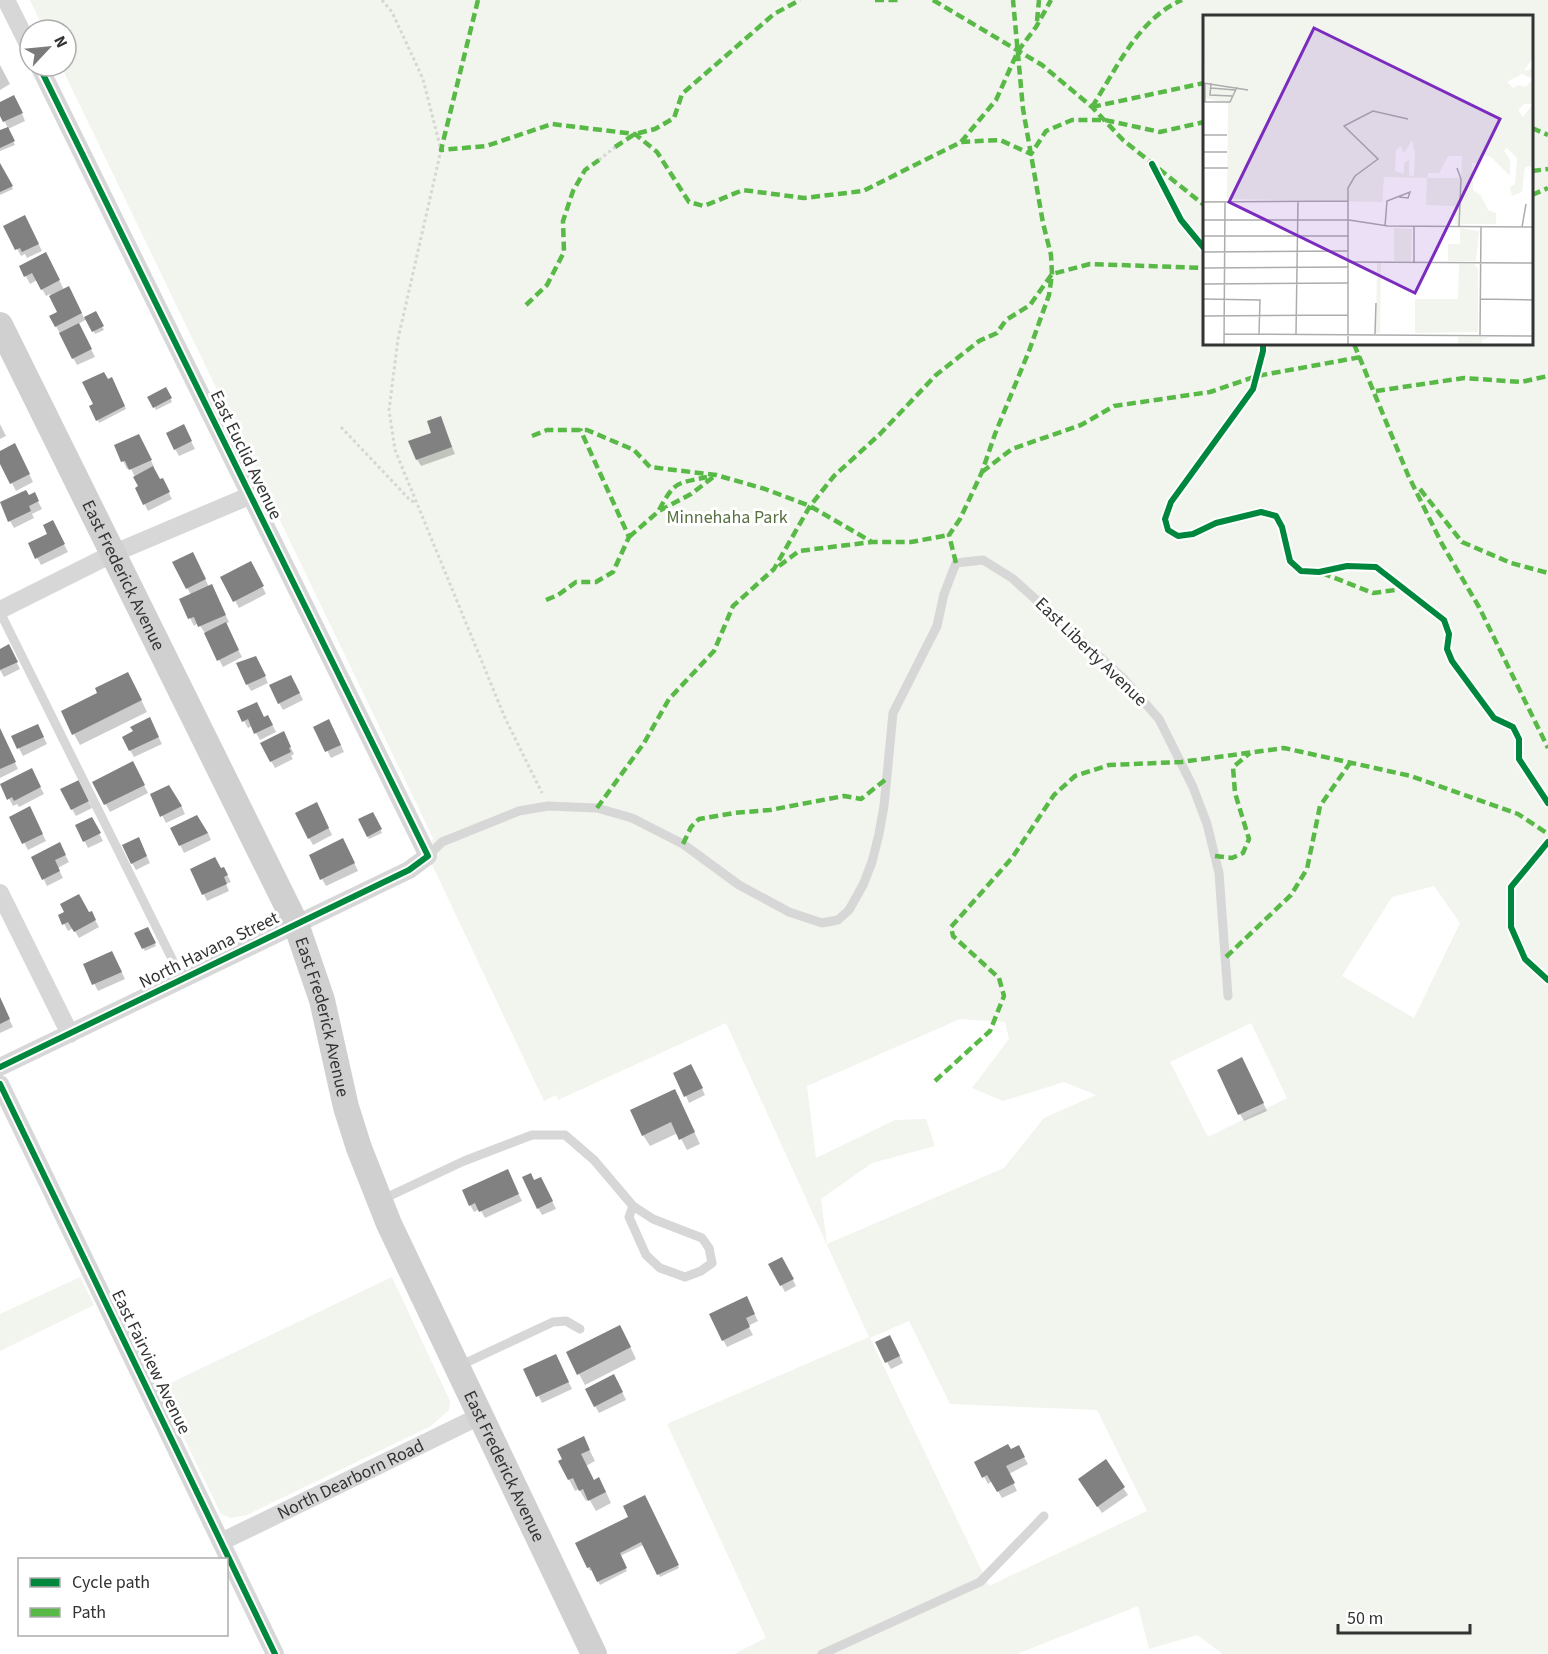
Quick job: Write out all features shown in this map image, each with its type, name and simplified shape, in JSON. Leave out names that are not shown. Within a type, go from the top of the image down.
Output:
[{"type":"main road","name":"East Frederick Avenue","points":[[0,325],[296,924],[322,1000],[358,1148],[379,1201],[594,1654]]},
{"type":"street","points":[[6,0],[18,24]]},
{"type":"street","name":"East Euclid Avenue","points":[[45,78],[428,856]]},
{"type":"street","points":[[0,611],[112,554],[249,496]]},
{"type":"street","name":"North Havana Street","points":[[0,1067],[410,870],[428,856]]},
{"type":"street","points":[[0,893],[70,1034]]},
{"type":"street","name":"East Fairview Avenue","points":[[0,1084],[275,1654]]},
{"type":"street","name":"North Dearborn Road","points":[[221,1542],[480,1416]]},
{"type":"lane","name":"East Liberty Avenue","points":[[956,563],[983,560],[1012,578],[1123,678],[1159,719],[1193,788],[1207,824],[1219,873],[1228,996]]},
{"type":"lane","name":"North Havana Street","points":[[428,856],[442,842],[519,811],[549,806],[597,808],[632,818],[683,844],[739,885],[764,900],[822,923],[838,920],[849,910],[863,885],[872,862],[884,806],[893,713],[907,680],[937,626],[944,594],[956,563]]},
{"type":"lane","points":[[0,611],[182,980]]},
{"type":"lane","points":[[379,1201],[464,1161],[532,1135],[565,1135],[594,1160],[633,1206],[653,1219],[702,1238],[709,1248],[712,1263],[701,1271],[685,1277],[660,1268],[646,1255],[629,1217],[633,1206]]},
{"type":"lane","points":[[457,1367],[553,1322],[566,1321],[580,1329]]},
{"type":"lane","points":[[822,1654],[980,1582],[1044,1516]]},
{"type":"path","points":[[382,0],[392,12],[423,80],[441,150],[398,339],[389,410],[395,450],[505,718],[549,806]]},
{"type":"path","points":[[599,160],[615,147]]},
{"type":"path","points":[[341,426],[411,501],[417,502]]},
{"type":"green space","name":"Minnehaha Park","points":[[30,0],[1548,0],[1548,1654],[1223,1654],[1197,1635],[1149,1649],[1138,1606],[1017,1654],[734,1654],[766,1638],[667,1424],[869,1337],[726,1023],[558,1100],[556,1095],[544,1101],[428,856],[433,838],[67,78],[78,78],[78,18],[38,18]],"holes":[[[1434,886],[1460,923],[1414,1018],[1342,976],[1392,897]],[[960,1019],[1005,1022],[1009,1039],[972,1088],[1003,1101],[1064,1082],[1096,1095],[1044,1118],[1004,1168],[827,1244],[821,1199],[872,1163],[935,1146],[926,1119],[895,1120],[816,1158],[807,1086]],[[1251,1023],[1287,1098],[1208,1137],[1170,1062]],[[909,1321],[950,1404],[1097,1410],[1147,1511],[989,1586],[870,1338]]]},
{"type":"green space","points":[[80,1277],[94,1305],[0,1351],[0,1314]]},
{"type":"green space","points":[[392,1277],[450,1401],[449,1410],[431,1426],[247,1515],[231,1518],[221,1514],[160,1388]]},
{"type":"building","points":[[14,95],[23,113],[3,122],[0,116],[0,102]]},
{"type":"building","points":[[8,127],[15,141],[0,148],[0,130]]},
{"type":"building","points":[[0,163],[13,186],[0,192]]},
{"type":"building","points":[[25,215],[39,244],[22,252],[20,248],[15,250],[3,226]]},
{"type":"building","points":[[46,252],[60,280],[41,290],[32,273],[24,277],[19,266]]},
{"type":"building","points":[[69,286],[82,313],[55,327],[49,316],[57,312],[49,296]]},
{"type":"building","points":[[96,311],[104,326],[92,332],[84,317]]},
{"type":"building","points":[[79,323],[92,349],[72,359],[59,333]]},
{"type":"building","points":[[104,372],[108,379],[112,377],[125,406],[96,421],[89,406],[93,404],[82,382]]},
{"type":"building","points":[[166,387],[172,398],[153,408],[147,397]]},
{"type":"building","points":[[441,416],[452,447],[416,460],[408,441],[431,433],[427,421]]},
{"type":"building","points":[[184,424],[192,441],[174,450],[166,433]]},
{"type":"building","points":[[139,434],[152,460],[129,470],[125,461],[121,462],[114,445]]},
{"type":"building","points":[[15,443],[30,474],[10,484],[0,464],[0,451]]},
{"type":"building","points":[[153,466],[160,479],[163,478],[170,492],[143,505],[135,488],[138,486],[133,477]]},
{"type":"building","points":[[26,490],[29,495],[35,492],[39,501],[29,506],[31,511],[8,522],[0,502]]},
{"type":"building","points":[[53,520],[65,544],[35,559],[28,543],[47,534],[43,525]]},
{"type":"building","points":[[193,552],[206,579],[186,589],[172,562]]},
{"type":"building","points":[[251,561],[264,586],[233,602],[220,577]]},
{"type":"building","points":[[212,584],[226,615],[198,627],[194,617],[188,619],[179,599]]},
{"type":"building","points":[[226,622],[239,650],[217,661],[204,633]]},
{"type":"building","points":[[9,644],[18,662],[0,670],[0,649]]},
{"type":"building","points":[[256,656],[266,676],[246,685],[236,663]]},
{"type":"building","points":[[128,672],[142,700],[72,735],[61,711],[97,693],[95,688]]},
{"type":"building","points":[[291,675],[300,693],[278,704],[269,685]]},
{"type":"building","points":[[257,702],[264,717],[268,715],[273,725],[254,734],[248,719],[242,722],[237,711]]},
{"type":"building","points":[[150,717],[159,737],[129,751],[122,737],[133,731],[130,727]]},
{"type":"building","points":[[329,719],[341,745],[325,752],[313,727]]},
{"type":"building","points":[[38,724],[44,737],[17,749],[11,736]]},
{"type":"building","points":[[0,728],[16,762],[0,769]]},
{"type":"building","points":[[284,731],[291,752],[270,762],[260,743]]},
{"type":"building","points":[[133,761],[145,785],[104,805],[92,782]]},
{"type":"building","points":[[32,768],[41,787],[14,801],[12,797],[7,800],[0,784]]},
{"type":"building","points":[[79,780],[89,801],[71,810],[60,789]]},
{"type":"building","points":[[169,785],[182,806],[160,817],[150,794]]},
{"type":"building","points":[[317,802],[329,828],[308,839],[295,813]]},
{"type":"building","points":[[30,806],[43,834],[22,844],[9,817]]},
{"type":"building","points":[[373,812],[382,829],[367,837],[358,819]]},
{"type":"building","points":[[197,815],[208,833],[179,846],[170,828]]},
{"type":"building","points":[[92,817],[101,833],[83,842],[75,825]]},
{"type":"building","points":[[139,837],[147,856],[131,864],[122,845]]},
{"type":"building","points":[[343,838],[355,863],[320,880],[309,855]]},
{"type":"building","points":[[60,842],[66,855],[55,860],[60,871],[42,880],[31,857]]},
{"type":"building","points":[[215,857],[228,875],[224,877],[227,884],[202,895],[190,869]]},
{"type":"building","points":[[79,894],[96,920],[74,932],[68,922],[62,925],[58,915],[64,912],[60,904]]},
{"type":"building","points":[[148,927],[156,943],[142,949],[134,933]]},
{"type":"building","points":[[112,951],[122,972],[92,985],[83,964]]},
{"type":"building","points":[[0,997],[10,1019],[0,1024]]},
{"type":"building","points":[[1242,1057],[1264,1103],[1238,1115],[1217,1070]]},
{"type":"building","points":[[691,1064],[703,1088],[684,1097],[673,1073]]},
{"type":"building","points":[[675,1089],[695,1132],[679,1140],[671,1122],[642,1136],[630,1110]]},
{"type":"building","points":[[508,1169],[519,1194],[479,1212],[475,1203],[469,1206],[462,1190]]},
{"type":"building","points":[[531,1173],[534,1180],[541,1177],[553,1201],[537,1209],[522,1177]]},
{"type":"building","points":[[782,1257],[794,1279],[780,1286],[768,1264]]},
{"type":"building","points":[[747,1296],[755,1314],[746,1318],[750,1327],[722,1341],[709,1314]]},
{"type":"building","points":[[620,1325],[631,1347],[577,1375],[566,1352]]},
{"type":"building","points":[[890,1335],[900,1356],[885,1363],[875,1342]]},
{"type":"building","points":[[556,1354],[569,1382],[536,1397],[523,1369]]},
{"type":"building","points":[[614,1374],[623,1392],[594,1407],[585,1389]]},
{"type":"building","points":[[584,1436],[590,1450],[581,1454],[594,1480],[599,1477],[606,1492],[588,1501],[583,1489],[579,1491],[573,1478],[568,1480],[558,1461],[562,1459],[557,1449]]},
{"type":"building","points":[[1008,1444],[1011,1449],[1019,1445],[1025,1457],[1006,1466],[1015,1483],[997,1492],[987,1475],[982,1478],[974,1462]]},
{"type":"building","points":[[1106,1459],[1125,1487],[1097,1507],[1078,1479]]},
{"type":"building","points":[[645,1495],[679,1565],[657,1575],[641,1542],[620,1553],[627,1568],[597,1582],[590,1567],[587,1568],[575,1543],[628,1517],[623,1506]]},
{"type":"marked path","points":[[478,0],[441,150],[486,146],[552,124],[635,134],[657,152],[689,202],[704,206],[743,190],[804,198],[863,191],[961,142],[1000,140],[1031,154],[1046,131],[1072,120],[1105,120],[1160,132],[1203,122]]},
{"type":"marked path","points":[[615,147],[635,134],[655,129],[674,118],[682,94],[774,14],[800,0]]},
{"type":"marked path","points":[[875,0],[898,0]]},
{"type":"marked path","points":[[933,0],[1042,65],[1092,107],[1123,140],[1203,204]]},
{"type":"marked path","points":[[956,563],[949,535],[960,519],[982,472],[1049,295],[1052,274],[1051,255],[1043,223],[1023,109],[1013,0]]},
{"type":"marked path","points":[[1037,21],[1039,0]]},
{"type":"marked path","points":[[961,142],[996,100],[1018,51],[1036,27],[1051,0]]},
{"type":"marked path","points":[[1092,107],[1141,32],[1167,8],[1182,0]]},
{"type":"marked path","points":[[1092,107],[1203,83]]},
{"type":"marked path","points":[[1533,128],[1548,135]]},
{"type":"marked path","points":[[526,305],[547,285],[564,252],[563,221],[573,191],[585,170],[599,160]]},
{"type":"marked path","points":[[1533,171],[1548,169]]},
{"type":"marked path","points":[[1533,195],[1548,188]]},
{"type":"marked path","points":[[597,808],[644,743],[669,699],[714,651],[733,606],[774,569],[810,506],[834,476],[880,434],[936,375],[979,341],[997,333],[1006,320],[1030,305],[1052,274],[1090,264],[1203,268]]},
{"type":"marked path","points":[[1354,345],[1408,475],[1442,544],[1479,607],[1548,748]]},
{"type":"marked path","points":[[982,472],[1012,449],[1081,425],[1114,406],[1210,392],[1257,376],[1361,357]]},
{"type":"marked path","points":[[1376,391],[1464,378],[1521,382],[1548,376]]},
{"type":"marked path","points":[[546,600],[558,595],[576,582],[596,582],[613,572],[629,537],[580,429]]},
{"type":"marked path","points":[[532,436],[547,430],[587,430],[634,450],[650,467],[716,475],[765,489],[810,506],[872,542],[911,542],[949,535]]},
{"type":"marked path","points":[[629,537],[659,511],[691,494],[716,475]]},
{"type":"marked path","points":[[659,510],[677,485],[707,477]]},
{"type":"marked path","points":[[1420,489],[1462,542],[1511,563],[1548,573]]},
{"type":"marked path","points":[[779,566],[799,551],[872,542]]},
{"type":"marked path","points":[[1322,573],[1373,593],[1403,589]]},
{"type":"marked path","points":[[935,1081],[990,1031],[1004,996],[999,978],[953,936],[951,927],[1012,858],[1054,795],[1075,776],[1109,765],[1181,762],[1284,748],[1411,776],[1518,814],[1548,834]]},
{"type":"marked path","points":[[1215,856],[1232,858],[1243,853],[1249,839],[1235,793],[1233,767],[1250,753]]},
{"type":"marked path","points":[[1226,957],[1291,895],[1307,869],[1320,806],[1350,763]]},
{"type":"marked path","points":[[683,844],[691,827],[699,819],[770,810],[844,796],[861,799],[885,780]]},
{"type":"cycle path","points":[[0,1067],[409,870],[428,856],[45,78]]},
{"type":"cycle path","points":[[1152,164],[1181,220],[1203,247]]},
{"type":"cycle path","points":[[1263,345],[1253,389],[1171,502],[1165,519],[1168,530],[1178,536],[1193,534],[1216,523],[1261,512],[1276,516],[1282,527],[1290,561],[1301,571],[1319,572],[1347,566],[1376,567],[1444,620],[1449,634],[1447,649],[1452,661],[1494,718],[1513,727],[1519,739],[1519,759],[1548,803]]},
{"type":"cycle path","points":[[1548,842],[1511,887],[1511,927],[1525,959],[1548,980]]},
{"type":"cycle path","points":[[0,1084],[275,1654]]}]
